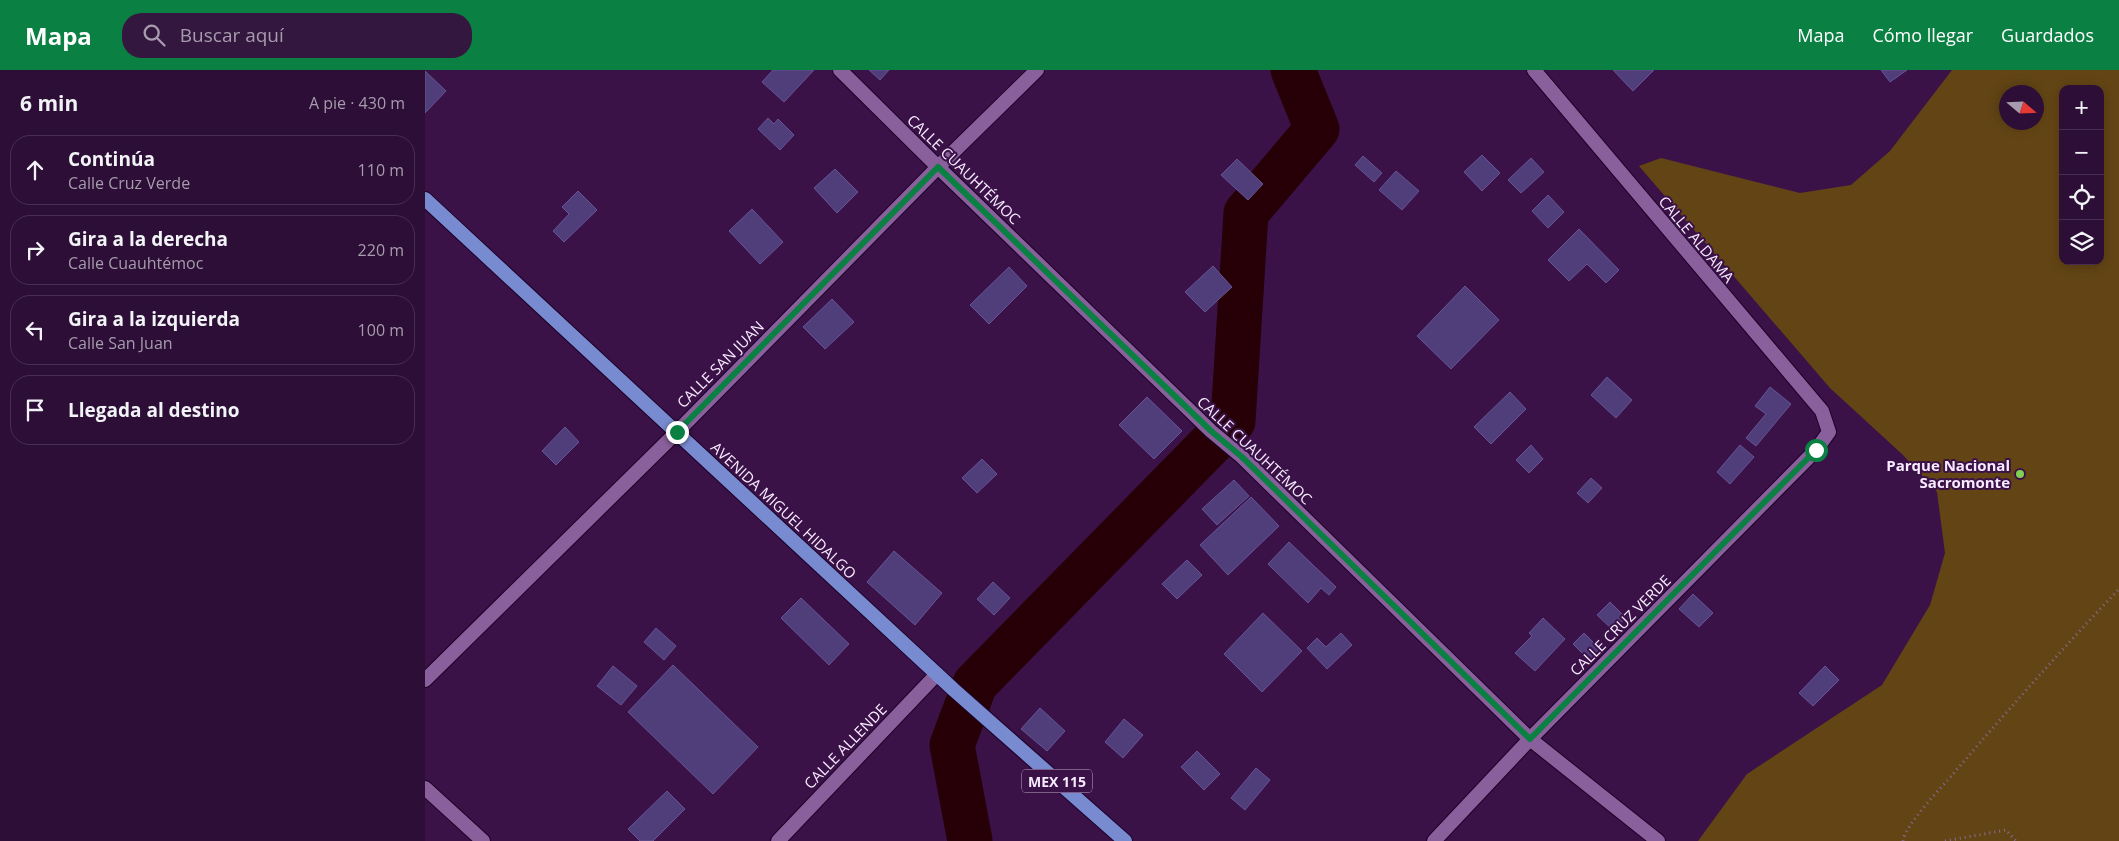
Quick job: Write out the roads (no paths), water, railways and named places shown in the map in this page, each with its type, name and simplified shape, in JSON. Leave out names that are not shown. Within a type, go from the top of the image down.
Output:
[{"type":"main road","name":"AVENIDA MIGUEL HIDALGO","points":[[425,199],[954,690],[1125,841]]},
{"type":"street","name":"CALLE CUAUHTÉMOC","points":[[840,70],[1211,431],[1242,457],[1530,739],[1658,841]]},
{"type":"street","name":"CALLE SAN JUAN","points":[[425,680],[677,432],[938,167],[1037,70]]},
{"type":"street","name":"CALLE ALDAMA","points":[[1534,70],[1822,412],[1829,432]]},
{"type":"street","name":"CALLE CRUZ VERDE","points":[[1434,841],[1530,739],[1816,450],[1829,432]]},
{"type":"street","name":"CALLE ALLENDE","points":[[778,841],[937,674]]},
{"type":"street","points":[[425,788],[483,841]]},
{"type":"waterway","points":[[970,841],[952,745],[975,684],[1233,421],[1246,213],[1317,129],[1293,70]]},
{"type":"place","name":"Parque Nacional Sacromonte","points":[[2020,474]]}]
